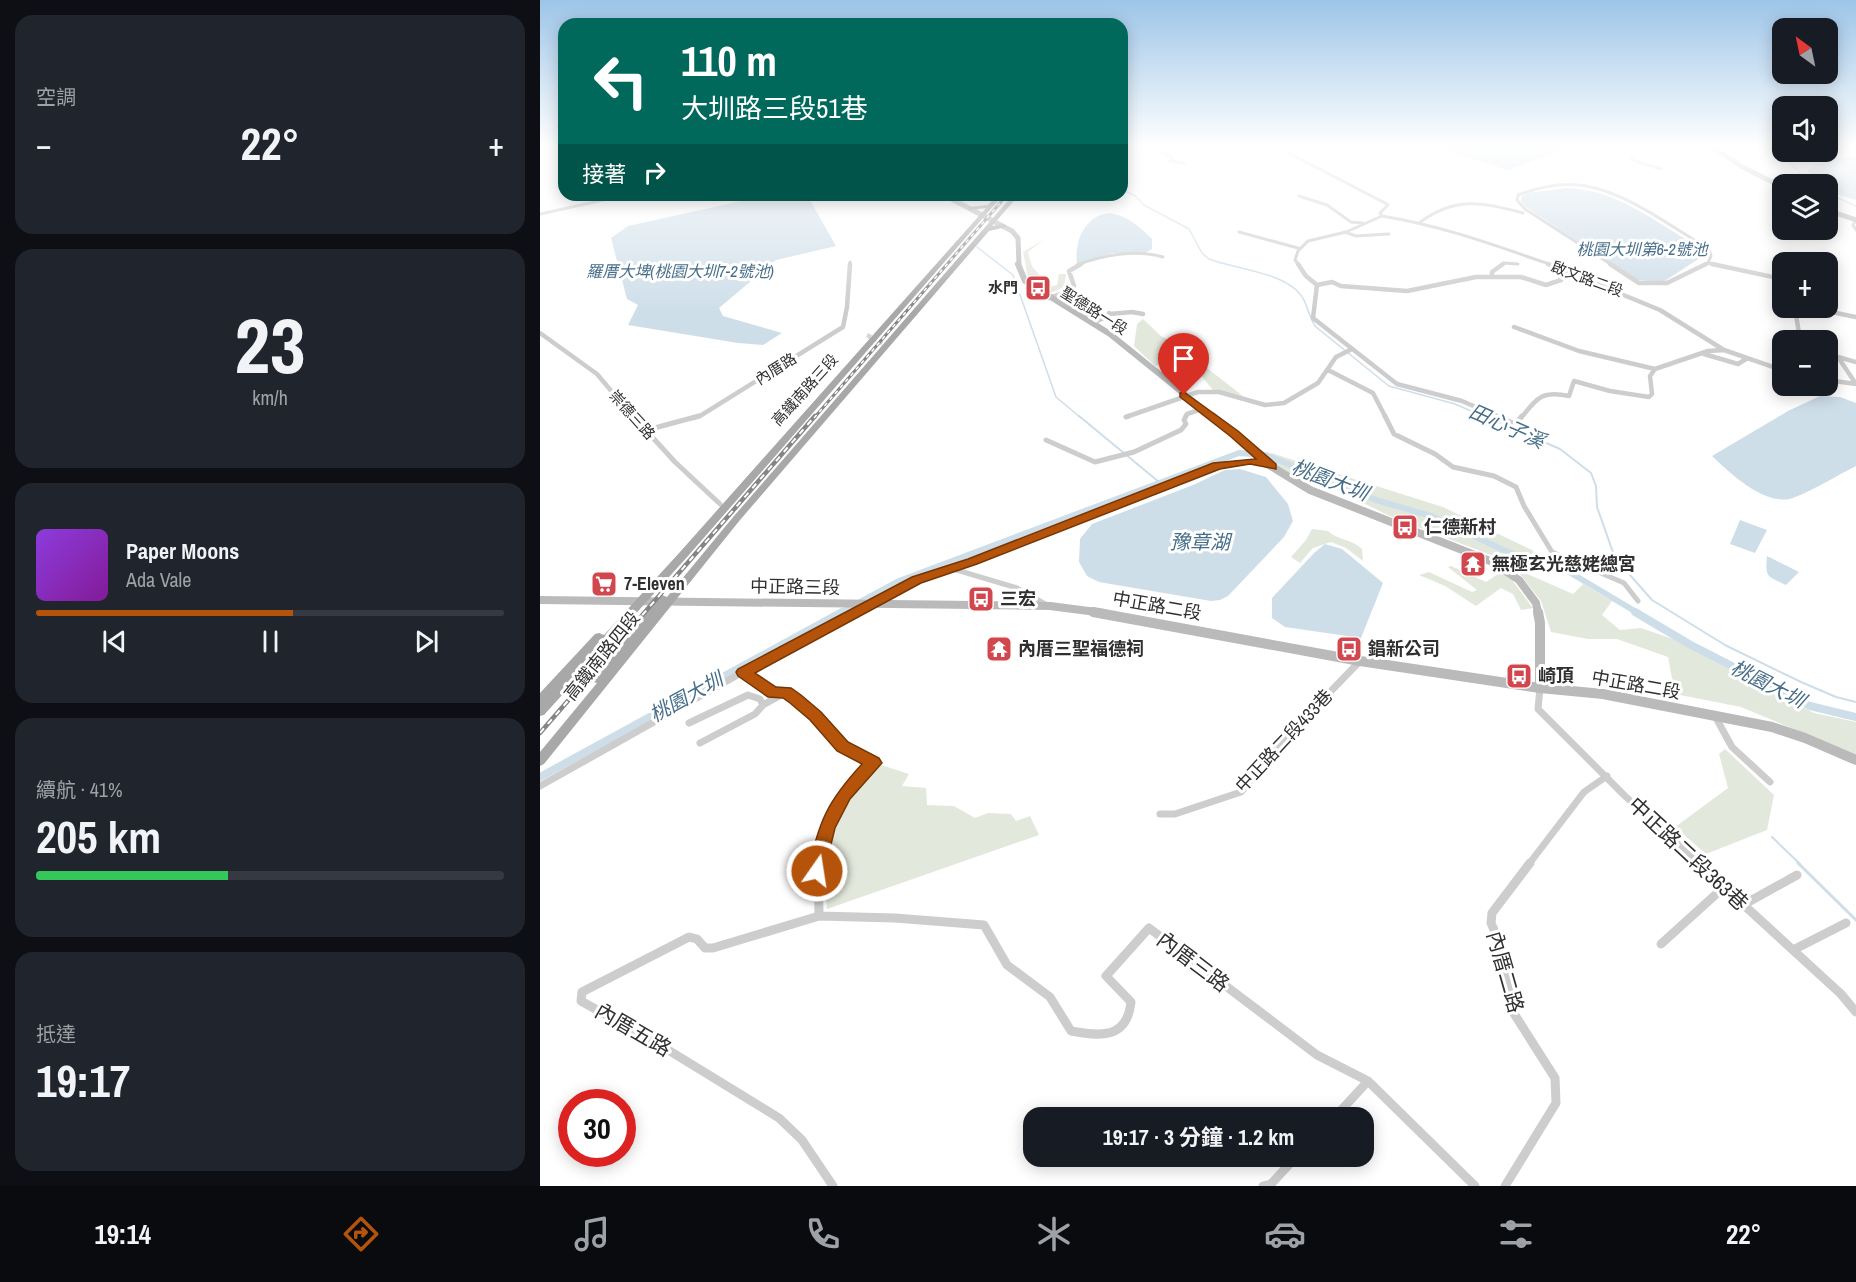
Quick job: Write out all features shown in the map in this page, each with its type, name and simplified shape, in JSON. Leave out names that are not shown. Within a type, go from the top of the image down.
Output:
[{"type":"main road","name":"高鐵南路三段","points":[[664,601],[696,556],[988,217],[995,201]]},
{"type":"main road","name":"高鐵南路三段","points":[[637,601],[720,504],[923,278],[1007,201]]},
{"type":"main road","points":[[970,208],[988,217]]},
{"type":"main road","name":"高鐵南路三段","points":[[637,601],[975,225],[988,217]]},
{"type":"main road","points":[[923,278],[937,269]]},
{"type":"main road","points":[[786,437],[790,426]]},
{"type":"main road","name":"高鐵南路四段","points":[[540,701],[637,601]]},
{"type":"main road","name":"高鐵南路四段","points":[[540,712],[637,601]]},
{"type":"main road","name":"高鐵南路四段","points":[[540,750],[664,601]]},
{"type":"main road","name":"高鐵南路四段","points":[[540,761],[664,601]]},
{"type":"street","points":[[540,214],[597,201]]},
{"type":"street","points":[[957,201],[970,208]]},
{"type":"street","points":[[1316,201],[1327,205],[1351,222],[1367,224]]},
{"type":"street","points":[[1317,285],[1306,276],[1295,260],[1298,248],[1316,237],[1345,232],[1382,216],[1380,213],[1388,205],[1382,201]]},
{"type":"street","points":[[1518,201],[1639,283],[1667,283],[1708,263],[1772,277]]},
{"type":"street","points":[[1622,201],[1709,249],[1711,256],[1708,263]]},
{"type":"street","points":[[1419,223],[1435,211],[1463,202],[1523,213]]},
{"type":"street","points":[[1838,214],[1855,220],[1852,225],[1856,230]]},
{"type":"street","name":"啟文路二段","points":[[1382,216],[1467,235],[1579,275],[1650,305],[1695,329],[1724,350],[1772,367]]},
{"type":"street","name":"聖德路一段","points":[[988,217],[1004,226],[1018,238],[1018,264],[1026,281],[1049,298],[1094,323],[1119,341],[1249,446],[1268,465]]},
{"type":"street","points":[[1239,232],[1298,248]]},
{"type":"street","points":[[1345,232],[1356,236],[1389,234]]},
{"type":"street","points":[[1049,298],[1064,293],[1074,286],[1069,271],[1083,263],[1117,253],[1151,254],[1163,257]]},
{"type":"street","name":"內厝路","points":[[646,430],[700,416],[843,327],[847,307],[850,262]]},
{"type":"street","points":[[1492,275],[1492,272],[1504,263],[1518,264],[1506,275]]},
{"type":"street","points":[[1317,285],[1332,282],[1341,286],[1407,291],[1452,280],[1506,276],[1521,277],[1546,285],[1561,280],[1554,267]]},
{"type":"street","points":[[1317,285],[1313,318],[1350,350],[1397,384],[1462,401],[1515,424],[1522,419],[1527,407],[1544,395],[1552,392],[1569,396],[1574,381],[1610,391],[1649,397],[1652,394],[1650,376],[1655,369]]},
{"type":"street","points":[[1094,323],[1110,313],[1143,314]]},
{"type":"street","points":[[1838,313],[1856,317]]},
{"type":"street","points":[[1514,327],[1579,351],[1655,369],[1718,349],[1724,350]]},
{"type":"street","name":"崇德三路","points":[[540,333],[597,374],[610,392],[675,462],[720,504]]},
{"type":"street","points":[[1126,417],[1184,395],[1207,391],[1271,406],[1286,403],[1326,375],[1332,360],[1350,350]]},
{"type":"street","points":[[1704,354],[1738,364],[1746,359]]},
{"type":"street","points":[[1838,357],[1856,362]]},
{"type":"street","points":[[1838,360],[1856,384]]},
{"type":"street","points":[[1328,370],[1374,393],[1394,434],[1435,454],[1453,466],[1494,476],[1516,487],[1524,506],[1552,552],[1624,583],[1638,601]]},
{"type":"street","points":[[1838,382],[1856,384]]},
{"type":"street","points":[[1046,440],[1095,462],[1126,454],[1181,430],[1186,424],[1184,420],[1187,414],[1202,409]]},
{"type":"street","points":[[540,786],[866,604],[916,580],[1108,510],[1217,466],[1251,461],[1268,465],[1310,490],[1490,561],[1519,580],[1536,603],[1540,623],[1540,688]]},
{"type":"street","points":[[950,568],[1017,588],[1050,606]]},
{"type":"street","name":"中正路三段","points":[[540,600],[1050,606]]},
{"type":"street","name":"中正路二段","points":[[1050,606],[1131,617],[1362,660],[1540,688],[1603,694],[1772,727],[1805,738],[1856,760]]},
{"type":"street","name":"中正路二段433巷","points":[[1160,814],[1175,814],[1242,792],[1273,751],[1362,660]]},
{"type":"street","points":[[743,672],[773,693],[786,692],[815,716],[842,746],[873,763],[844,794],[827,827],[817,871],[819,916]]},
{"type":"street","name":"中正路二段363巷","points":[[1540,688],[1538,709],[1607,776],[1624,796],[1841,994],[1856,1012]]},
{"type":"street","points":[[700,743],[755,714],[763,705],[786,692]]},
{"type":"street","points":[[689,723],[748,694],[760,699],[763,705]]},
{"type":"street","points":[[1715,716],[1732,747],[1770,782]]},
{"type":"street","name":"內厝二路","points":[[1505,1186],[1556,1103],[1555,1078],[1514,1012],[1498,939],[1491,923],[1492,914],[1584,792],[1607,776]]},
{"type":"street","points":[[1743,905],[1797,875]]},
{"type":"street","points":[[1660,944],[1724,887]]},
{"type":"street","name":"內厝三路","points":[[819,916],[895,918],[984,925],[1007,964],[1050,997],[1071,1031],[1095,1036],[1107,1036],[1125,1023],[1131,1014],[1131,1002],[1106,976],[1149,928],[1317,1055],[1368,1082],[1475,1186]]},
{"type":"street","name":"內厝五路","points":[[819,916],[713,948],[705,948],[697,939],[689,937],[681,939],[589,987],[582,992],[581,1001],[660,1045],[779,1118],[802,1140],[833,1186]]},
{"type":"street","points":[[1793,950],[1846,923]]},
{"type":"street","points":[[1344,1107],[1368,1082]]},
{"type":"street","points":[[1263,1186],[1271,1184],[1287,1167]]},
{"type":"shaded area","points":[[1045,239],[1028,252],[1032,266],[1049,287],[1057,285],[1059,274],[1066,274],[1064,287],[1048,294],[1028,277],[1023,252]]},
{"type":"shaded area","points":[[1143,319],[1161,336],[1200,356],[1203,365],[1243,396],[1213,390],[1188,360],[1155,366],[1134,346],[1137,324]]},
{"type":"shaded area","points":[[1271,453],[1443,507],[1534,551],[1522,567],[1392,517],[1320,482],[1291,475],[1267,461]]},
{"type":"shaded area","points":[[1312,529],[1328,531],[1358,546],[1362,549],[1363,561],[1346,548],[1331,542],[1313,548],[1300,563],[1291,557],[1306,540]]},
{"type":"shaded area","points":[[1451,566],[1486,582],[1501,572],[1512,580],[1533,608],[1521,610],[1513,594],[1501,588],[1476,606],[1445,586],[1419,575],[1429,572],[1472,592],[1477,590],[1448,567]]},
{"type":"shaded area","points":[[1516,569],[1573,594],[1583,584],[1612,601],[1602,615],[1620,630],[1641,628],[1673,639],[1814,713],[1856,722],[1856,755],[1741,707],[1675,694],[1668,657],[1617,639],[1588,639],[1551,632],[1541,601]]},
{"type":"shaded area","points":[[1725,749],[1774,795],[1767,830],[1706,854],[1675,827],[1728,788],[1719,754]]},
{"type":"shaded area","points":[[881,765],[909,774],[902,786],[926,788],[927,805],[954,806],[975,818],[988,813],[1011,814],[1016,821],[1030,816],[1039,835],[827,909],[823,868],[834,827],[854,791]]},
{"type":"water","name":"羅厝大埤(桃園大圳7-2號池)","points":[[740,201],[811,201],[836,246],[776,260],[719,308],[723,316],[782,333],[763,345],[738,343],[628,325],[638,305],[627,299],[611,238],[628,226]]},
{"type":"water","name":"桃園大圳第6-2號池","points":[[1521,201],[1620,201],[1692,243],[1702,253],[1700,258],[1663,282],[1636,280],[1526,207]]},
{"type":"water","points":[[1110,213],[1123,217],[1138,226],[1152,239],[1152,249],[1143,254],[1113,253],[1077,264],[1077,247],[1083,231],[1094,219]]},
{"type":"water","points":[[1820,396],[1840,397],[1856,403],[1856,466],[1801,495],[1793,498],[1771,498],[1749,487],[1712,456],[1788,411]]},
{"type":"water","name":"豫章湖","points":[[1240,469],[1266,477],[1288,504],[1293,521],[1284,537],[1228,596],[1211,601],[1099,582],[1087,576],[1079,562],[1080,539],[1092,524],[1193,485],[1225,470]]},
{"type":"water","points":[[1740,520],[1767,530],[1755,553],[1730,544]]},
{"type":"water","points":[[1325,544],[1342,549],[1383,583],[1361,638],[1285,627],[1272,618],[1272,598]]},
{"type":"water","points":[[1767,556],[1799,572],[1786,585],[1775,580],[1766,569]]},
{"type":"waterway","name":"田心子溪","points":[[1140,201],[1189,229],[1202,253],[1209,259],[1270,276],[1292,287],[1303,298],[1316,327],[1389,386],[1455,404],[1487,418]]},
{"type":"waterway","points":[[1846,201],[1856,206]]},
{"type":"waterway","points":[[977,247],[1013,275],[1056,397],[1081,418]]},
{"type":"waterway","points":[[1079,416],[1159,482]]},
{"type":"waterway","name":"田心子溪","points":[[1484,416],[1560,449],[1591,473],[1596,486],[1597,507],[1615,558],[1652,600],[1725,645],[1801,682],[1836,697],[1856,702]]},
{"type":"waterway","name":"桃園大圳","points":[[840,613],[899,581],[1239,453],[1266,455],[1379,501],[1431,516],[1523,559],[1542,560],[1559,566],[1638,613]]},
{"type":"waterway","name":"桃園大圳","points":[[540,777],[842,612]]},
{"type":"waterway","name":"桃園大圳","points":[[1635,612],[1689,644],[1810,706],[1856,717]]},
{"type":"waterway","points":[[1772,837],[1800,864]]},
{"type":"waterway","points":[[1798,863],[1856,920]]},
{"type":"tunnel","points":[[867,335],[889,347]]},
{"type":"railway","points":[[814,418],[1002,201]]},
{"type":"railway","points":[[540,733],[815,416]]},
{"type":"place","name":"水門","points":[[1038,288]]},
{"type":"place","name":"仁德新村","points":[[1405,527]]},
{"type":"place","name":"無極玄光慈姥總宮","points":[[1473,564]]},
{"type":"place","name":"7-Eleven","points":[[604,584]]},
{"type":"place","name":"三宏","points":[[981,599]]},
{"type":"place","name":"內厝三聖福德祠","points":[[999,649]]},
{"type":"place","name":"錩新公司","points":[[1349,649]]},
{"type":"place","name":"崎頂","points":[[1519,676]]},
{"type":"route","points":[[817,871],[827,827],[844,794],[873,763],[842,746],[796,699],[786,692],[773,693],[743,672],[916,580],[1108,510],[1217,466],[1251,461],[1271,467],[1234,433],[1184,395]]}]
